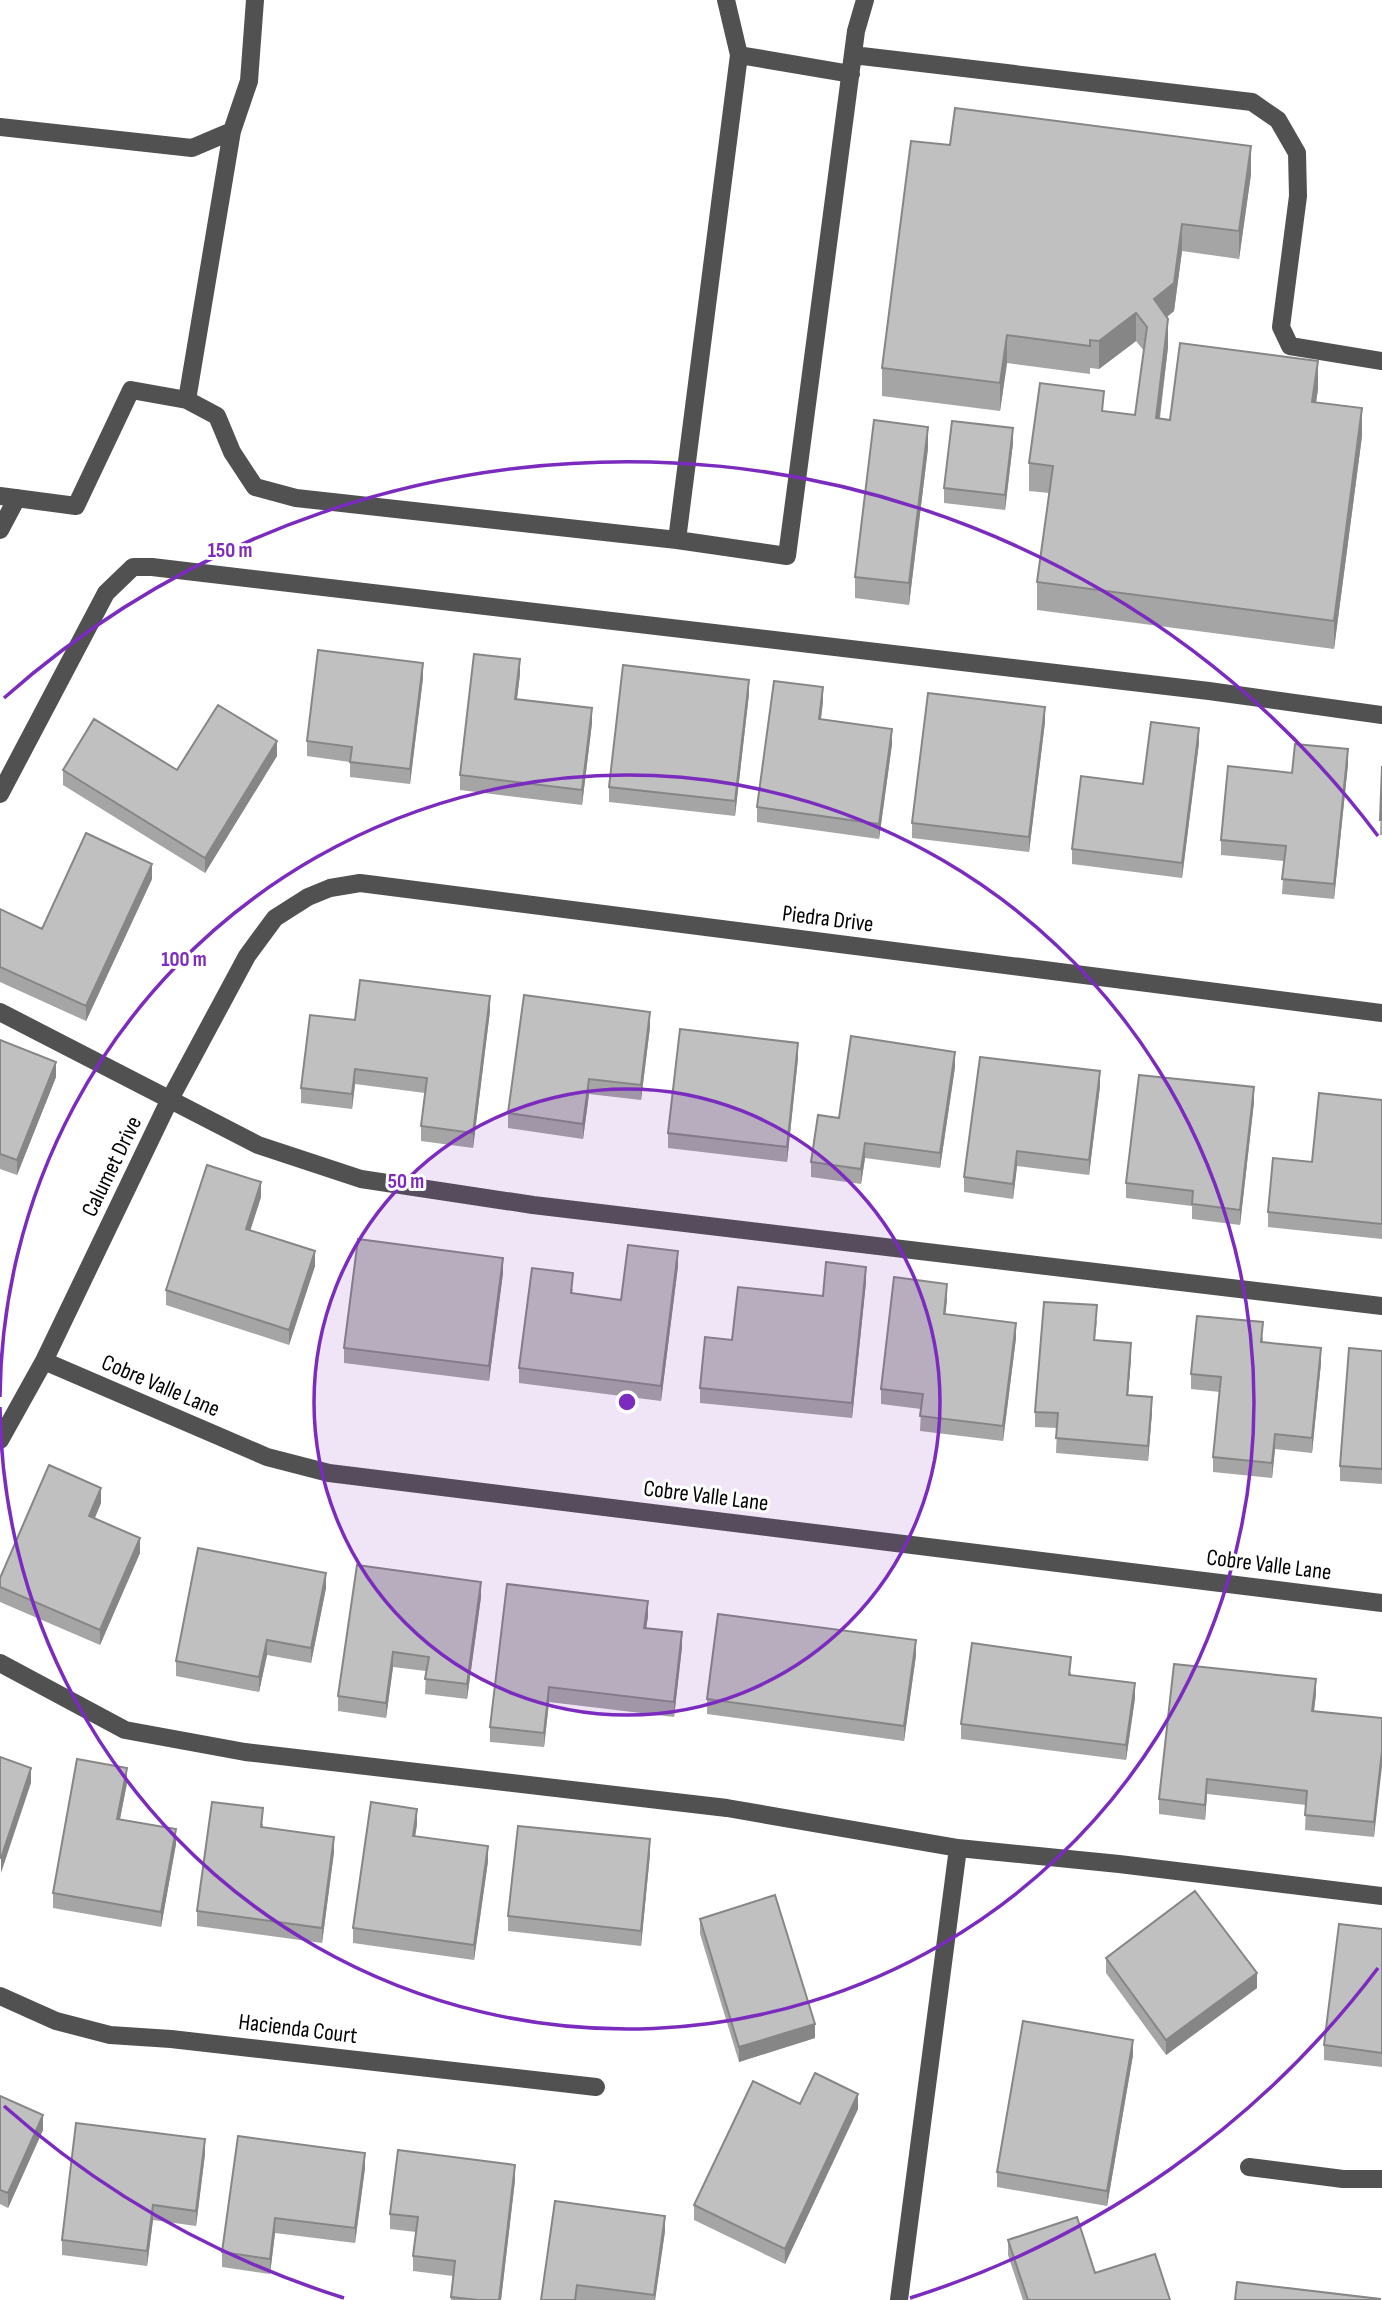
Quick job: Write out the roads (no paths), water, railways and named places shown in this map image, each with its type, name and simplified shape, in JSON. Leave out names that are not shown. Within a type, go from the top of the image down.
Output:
[{"type":"street","points":[[187,400],[232,131],[249,81],[255,0]]},
{"type":"street","points":[[677,540],[738,55],[726,0]]},
{"type":"street","points":[[0,530],[8,497],[76,506],[131,390],[187,400],[217,416],[232,453],[255,487],[296,498],[677,540],[787,556],[856,31],[865,0]]},
{"type":"street","points":[[738,55],[851,74]]},
{"type":"street","points":[[853,55],[1252,102],[1278,120],[1297,153],[1298,196],[1281,327],[1290,346],[1382,361]]},
{"type":"street","points":[[0,127],[192,148],[232,131]]},
{"type":"street","points":[[0,794],[106,593],[133,567],[152,567],[828,645],[1209,691],[1382,715]]},
{"type":"street","name":"Piedra Drive","points":[[275,918],[308,897],[330,888],[360,883],[1382,1013]]},
{"type":"street","name":"Calumet Drive","points":[[0,1440],[44,1361],[169,1101],[247,956],[275,918]]},
{"type":"street","points":[[0,1012],[257,1144],[361,1179],[546,1207],[1382,1306]]},
{"type":"street","name":"Cobre Valle Lane","points":[[44,1361],[267,1457],[329,1473],[1382,1603]]},
{"type":"street","points":[[0,1663],[125,1730],[245,1752],[727,1808],[958,1848],[1119,1864],[1382,1896]]},
{"type":"street","points":[[899,2300],[958,1848]]},
{"type":"street","name":"Hacienda Court","points":[[0,1996],[56,2021],[110,2035],[171,2039],[596,2087]]},
{"type":"street","points":[[1249,2167],[1343,2179],[1382,2179]]}]
